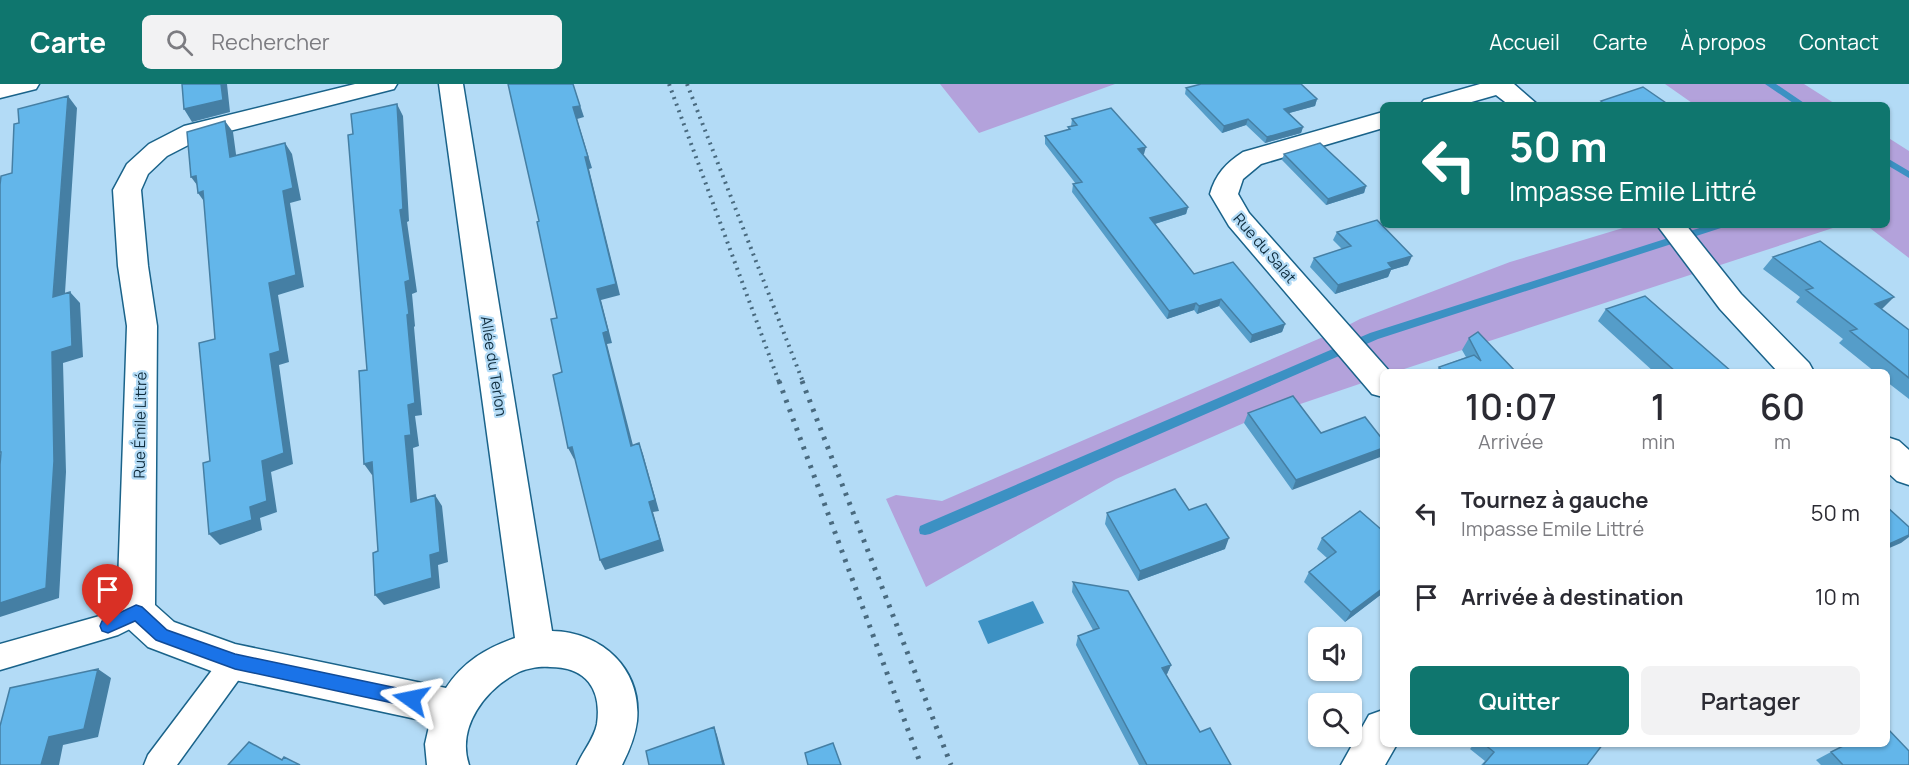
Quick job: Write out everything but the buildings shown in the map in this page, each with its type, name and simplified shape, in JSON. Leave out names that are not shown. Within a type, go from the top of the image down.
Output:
[{"type":"street","points":[[0,91],[27,84]]},
{"type":"street","name":"Rue Émile Littré","points":[[136,612],[142,326],[133,266],[127,190],[136,170],[158,150],[193,132],[385,84]]},
{"type":"street","name":"Allée du Terlon","points":[[451,84],[536,649]]},
{"type":"street","points":[[1443,102],[1499,85],[1521,102]]},
{"type":"street","name":"Rue du Salat","points":[[1377,378],[1239,219],[1224,194],[1227,180],[1236,168],[1252,158],[1380,121]]},
{"type":"street","points":[[1673,228],[1710,279],[1746,320],[1795,369]]},
{"type":"street","points":[[1890,454],[1909,471]]},
{"type":"street","points":[[136,612],[161,635],[235,662],[455,709]]},
{"type":"street","points":[[448,765],[446,735],[455,709],[470,687],[489,669],[512,656],[536,649],[561,648],[584,654],[602,666],[614,685],[619,708],[615,733],[604,758],[598,765]]},
{"type":"street","points":[[1362,765],[1380,734]]},
{"type":"lane","points":[[0,657],[108,626],[136,612]]},
{"type":"lane","points":[[159,765],[235,662]]},
{"type":"shaded area","points":[[940,84],[1115,84],[979,133]]},
{"type":"shaded area","points":[[1665,84],[1804,84],[1832,102],[1691,102]]},
{"type":"shaded area","points":[[1890,139],[1909,151],[1909,258],[1870,228],[1890,228]]},
{"type":"shaded area","points":[[1623,228],[1833,228],[1404,369],[1380,369],[1380,377],[1244,423],[1116,479],[926,587],[886,499],[896,495],[942,501],[1337,331],[1360,319],[1510,262]]},
{"type":"water","points":[[1033,601],[1044,623],[988,644],[978,621]]},
{"type":"waterway","points":[[1770,84],[1797,102]]},
{"type":"waterway","points":[[1890,163],[1909,175]]},
{"type":"waterway","points":[[925,530],[1374,336],[1711,228]]},
{"type":"railway","points":[[669,84],[779,382]]},
{"type":"railway","points":[[687,84],[803,382]]},
{"type":"railway","points":[[779,381],[921,765]]},
{"type":"railway","points":[[802,381],[951,765]]},
{"type":"route","points":[[108,626],[136,612],[161,635],[235,662],[411,699]]}]
